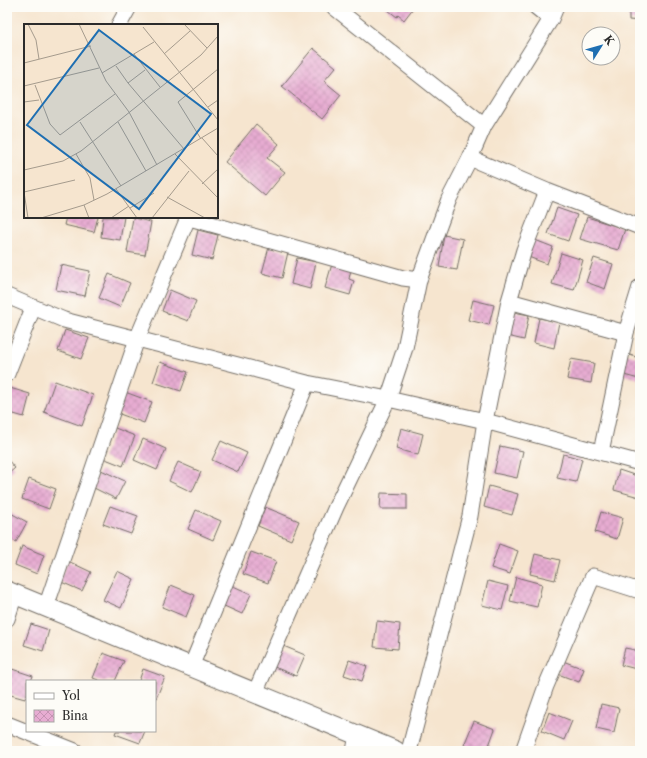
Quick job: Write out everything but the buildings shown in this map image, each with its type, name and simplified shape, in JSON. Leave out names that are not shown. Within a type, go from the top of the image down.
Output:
[{"type":"street","points":[[120,24],[128,7]]},
{"type":"street","points":[[334,7],[484,126]]},
{"type":"street","points":[[255,693],[336,507],[388,399],[405,348],[419,280],[449,199],[470,158],[484,126],[554,13],[536,7]]},
{"type":"street","points":[[470,158],[547,191],[640,227]]},
{"type":"street","points":[[409,751],[470,516],[485,421],[509,301],[524,250],[547,191]]},
{"type":"street","points":[[46,607],[137,339],[187,218]]},
{"type":"street","points":[[191,218],[403,278],[419,280]]},
{"type":"street","points":[[601,452],[626,332],[640,287]]},
{"type":"street","points":[[7,296],[64,320],[308,383],[485,421],[640,463]]},
{"type":"street","points":[[509,301],[626,332]]},
{"type":"street","points":[[7,374],[33,308]]},
{"type":"street","points":[[191,667],[308,383]]},
{"type":"street","points":[[523,751],[546,686],[593,576],[640,591]]},
{"type":"street","points":[[7,619],[11,593],[255,693],[355,743],[396,751]]},
{"type":"street","points":[[7,724],[26,732]]},
{"type":"street","points":[[27,732],[75,751]]}]
